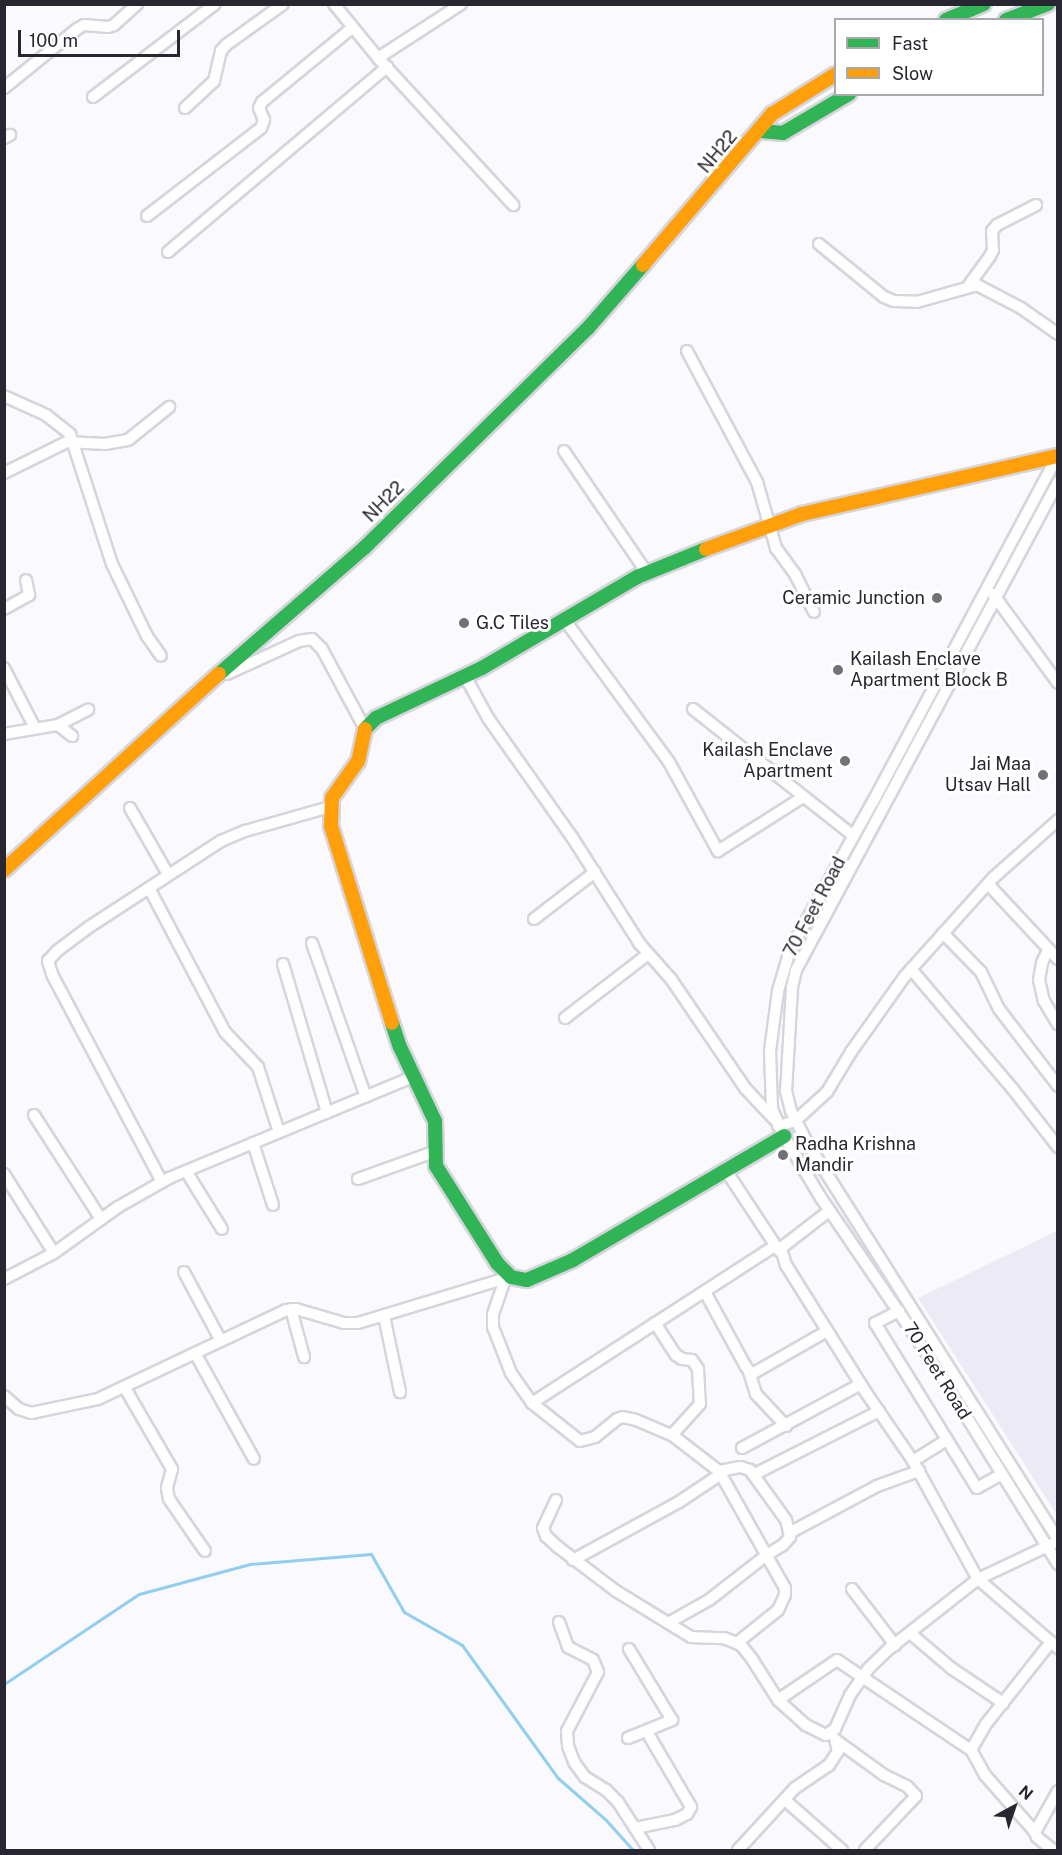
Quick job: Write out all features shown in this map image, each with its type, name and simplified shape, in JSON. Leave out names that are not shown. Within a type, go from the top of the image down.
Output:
[{"type":"main road","points":[[951,18],[984,4]]},
{"type":"main road","points":[[1011,18],[1048,4]]},
{"type":"main road","name":"NH22","points":[[4,870],[212,680],[365,547],[588,328],[761,131],[772,114],[834,75]]},
{"type":"main road","name":"NH22","points":[[761,131],[783,133],[846,96]]},
{"type":"main road","points":[[779,1127],[724,1169],[573,1260],[527,1280],[506,1276],[436,1166],[435,1121],[412,1077],[400,1047],[332,826],[330,807],[337,789],[358,761],[365,729],[376,718],[465,676],[647,573],[768,526],[892,491],[1057,455]]},
{"type":"street","points":[[4,88],[77,29],[84,26],[114,25],[137,4]]},
{"type":"street","points":[[93,97],[215,4]]},
{"type":"street","points":[[185,108],[218,74],[221,51],[226,45],[283,4]]},
{"type":"street","points":[[334,4],[378,58],[513,205]]},
{"type":"street","points":[[378,58],[461,4]]},
{"type":"street","points":[[147,216],[261,128],[264,120],[259,108],[262,102],[352,28]]},
{"type":"street","points":[[168,252],[387,67]]},
{"type":"street","points":[[969,285],[993,250],[992,231],[1004,220],[1036,205]]},
{"type":"street","points":[[819,244],[874,290],[894,301],[916,302],[969,285],[985,288],[1042,321],[1058,334]]},
{"type":"street","points":[[687,351],[757,482],[776,548],[796,576],[814,612]]},
{"type":"street","points":[[4,396],[46,415],[64,428],[73,441],[112,564],[147,636],[161,656]]},
{"type":"street","points":[[4,473],[51,447],[73,441],[105,444],[128,440],[169,408]]},
{"type":"street","points":[[564,451],[647,573]]},
{"type":"street","name":"70 Feet Road","points":[[1057,455],[788,957],[778,991],[770,1036],[771,1100],[779,1127],[829,1211],[899,1311],[1058,1564]]},
{"type":"street","name":"70 Feet Road","points":[[1058,482],[800,963],[792,988],[786,1082],[788,1102],[795,1120],[1058,1540]]},
{"type":"street","points":[[4,609],[29,595],[26,580]]},
{"type":"street","points":[[987,587],[1058,684]]},
{"type":"street","points":[[564,619],[669,762],[718,851],[803,797]]},
{"type":"street","points":[[212,680],[299,641],[312,639],[322,649],[365,729]]},
{"type":"street","points":[[4,668],[35,728]]},
{"type":"street","points":[[465,676],[488,718],[595,872],[648,954],[671,979],[745,1088],[779,1127],[795,1120],[827,1092],[851,1052],[911,969],[988,884],[1058,820]]},
{"type":"street","points":[[4,734],[58,725],[88,710]]},
{"type":"street","points":[[693,710],[854,836]]},
{"type":"street","points":[[58,725],[72,736]]},
{"type":"street","points":[[876,796],[887,802]]},
{"type":"street","points":[[162,1182],[52,974],[48,961],[57,951],[89,927],[197,855],[237,834],[330,807]]},
{"type":"street","points":[[130,808],[168,874]]},
{"type":"street","points":[[534,919],[595,872]]},
{"type":"street","points":[[988,884],[1058,958]]},
{"type":"street","points":[[149,888],[225,1032],[258,1067],[279,1132]]},
{"type":"street","points":[[943,933],[981,972],[999,1009],[1058,1086]]},
{"type":"street","points":[[312,943],[366,1097]]},
{"type":"street","points":[[1048,950],[1042,963],[1039,980],[1044,1001],[1058,1024]]},
{"type":"street","points":[[564,1018],[648,954]]},
{"type":"street","points":[[788,957],[800,963]]},
{"type":"street","points":[[282,964],[327,1113]]},
{"type":"street","points":[[911,969],[1058,1147]]},
{"type":"street","points":[[4,1279],[54,1253],[101,1219],[162,1182],[412,1077]]},
{"type":"street","points":[[34,1115],[101,1219]]},
{"type":"street","points":[[253,1143],[273,1205]]},
{"type":"street","points":[[358,1179],[434,1152]]},
{"type":"street","points":[[724,1169],[861,1384],[914,1461],[978,1579],[1054,1645],[1003,1703],[970,1750]]},
{"type":"street","points":[[186,1171],[222,1229]]},
{"type":"street","points":[[4,1174],[54,1253]]},
{"type":"street","points":[[532,1403],[705,1292],[778,1251],[785,1243],[829,1211]]},
{"type":"street","points":[[184,1272],[221,1341]]},
{"type":"street","points":[[4,1396],[19,1409],[31,1413],[98,1400],[291,1309],[351,1324],[384,1316],[506,1276]]},
{"type":"street","points":[[506,1276],[493,1314],[493,1327],[512,1373],[532,1403],[580,1441],[595,1437],[623,1417],[672,1435],[720,1473],[782,1580],[785,1595],[771,1617],[737,1643]]},
{"type":"street","points":[[705,1292],[749,1372],[756,1394],[786,1426]]},
{"type":"street","points":[[291,1309],[304,1358]]},
{"type":"street","points":[[899,1311],[874,1323],[977,1488],[1002,1474]]},
{"type":"street","points":[[384,1316],[400,1392]]},
{"type":"street","points":[[655,1323],[676,1354],[682,1359],[692,1360],[698,1368],[700,1404],[672,1435]]},
{"type":"street","points":[[749,1372],[757,1372],[827,1331]]},
{"type":"street","points":[[195,1353],[254,1459]]},
{"type":"street","points":[[742,1448],[861,1384]]},
{"type":"street","points":[[125,1388],[172,1469],[168,1488],[169,1499],[205,1551]]},
{"type":"street","points":[[755,1474],[879,1411]]},
{"type":"street","points":[[914,1461],[947,1440]]},
{"type":"street","points":[[573,1560],[679,1502],[720,1473],[744,1467],[755,1474],[786,1520],[791,1532]]},
{"type":"street","points":[[668,1623],[709,1600],[787,1542],[791,1532],[877,1486],[919,1471]]},
{"type":"street","points":[[556,1500],[546,1517],[543,1531],[573,1560],[691,1637],[724,1638],[737,1643],[752,1659],[778,1700],[815,1730],[834,1738],[884,1775],[907,1786],[916,1796],[865,1851]]},
{"type":"street","points":[[738,1851],[799,1785],[829,1765],[838,1751],[834,1738],[862,1678],[878,1659],[978,1579],[1058,1540]]},
{"type":"street","points":[[852,1589],[895,1645]]},
{"type":"street","points":[[559,1622],[568,1647],[592,1660],[598,1672],[567,1731],[568,1746],[574,1762],[585,1777],[612,1795],[650,1851]]},
{"type":"street","points":[[910,1633],[951,1668],[1003,1703]]},
{"type":"street","points":[[628,1738],[672,1720],[629,1649]]},
{"type":"street","points":[[778,1700],[837,1660],[970,1750],[985,1775],[1037,1837],[1053,1851]]},
{"type":"street","points":[[635,1828],[675,1820],[689,1812],[691,1807],[647,1732]]},
{"type":"street","points":[[1035,1832],[1058,1791]]},
{"type":"street","points":[[784,1800],[842,1851]]},
{"type":"shaded area","points":[[1057,1231],[1057,1515],[918,1298]]},
{"type":"waterway","points":[[4,1684],[139,1594],[250,1564],[371,1554],[404,1612],[462,1645],[558,1778],[605,1819],[633,1850]]},
{"type":"traffic: fast","points":[[951,18],[984,4]]},
{"type":"traffic: fast","points":[[1011,18],[1048,4]]},
{"type":"traffic: fast","points":[[761,131],[783,133],[846,96]]},
{"type":"traffic: fast","points":[[219,674],[365,547],[588,328],[643,265]]},
{"type":"traffic: fast","points":[[365,729],[376,718],[482,668],[637,577],[706,549]]},
{"type":"traffic: fast","points":[[392,1023],[400,1047],[435,1121],[436,1166],[497,1263],[511,1277],[527,1280],[573,1260],[784,1136]]},
{"type":"traffic: slow","points":[[643,265],[772,114],[834,75]]},
{"type":"traffic: slow","points":[[706,549],[802,514],[1058,456]]},
{"type":"traffic: slow","points":[[4,870],[219,674]]},
{"type":"traffic: slow","points":[[365,729],[358,761],[332,798],[331,826],[392,1023]]},
{"type":"place","name":"Ceramic Junction","points":[[937,598]]},
{"type":"place","name":"G.C Tiles","points":[[464,623]]},
{"type":"place","name":"Kailash Enclave Apartment Block B","points":[[838,670]]},
{"type":"place","name":"Kailash Enclave Apartment","points":[[845,761]]},
{"type":"place","name":"Jai Maa Utsav Hall","points":[[1043,775]]},
{"type":"place","name":"Radha Krishna Mandir","points":[[783,1155]]}]
